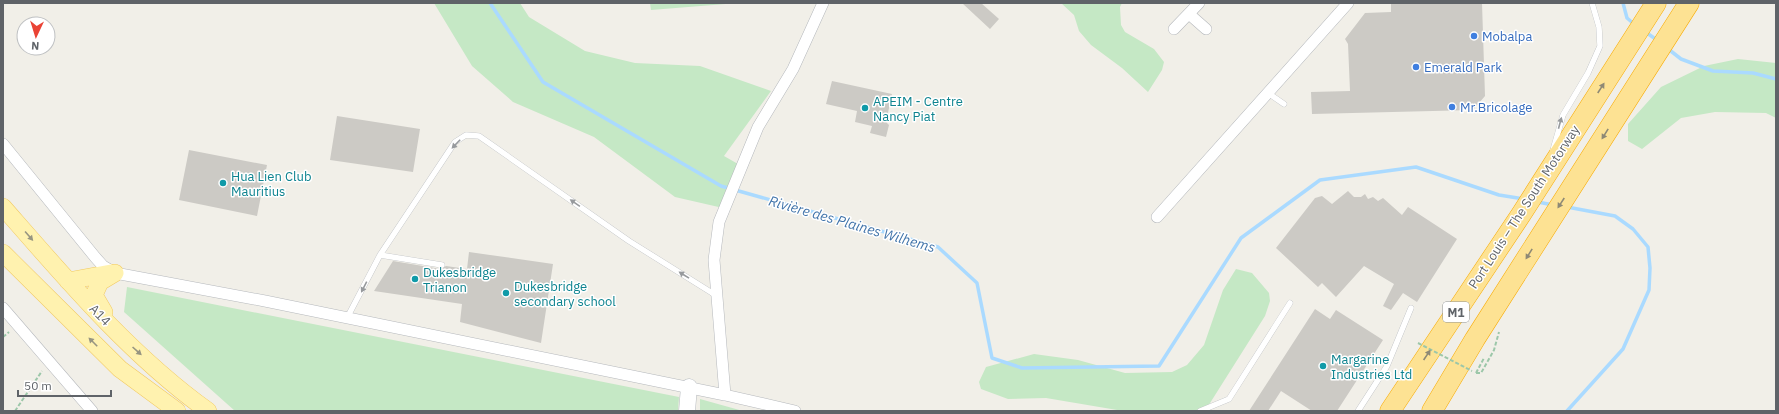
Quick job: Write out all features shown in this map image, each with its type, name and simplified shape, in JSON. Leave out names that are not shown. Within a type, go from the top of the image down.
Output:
[{"type":"highway","name":"M1","points":[[1432,411],[1475,339],[1689,3]]},
{"type":"highway","name":"Port Louis – The South Motorway","points":[[1390,411],[1522,213],[1653,9]]},
{"type":"main road","name":"A14","points":[[3,207],[68,281],[114,330],[185,395],[208,411]]},
{"type":"main road","name":"A14","points":[[3,253],[120,369],[177,411]]},
{"type":"main road","points":[[68,281],[115,273]]},
{"type":"main road","points":[[114,330],[94,295],[100,282],[115,273]]},
{"type":"street","points":[[725,395],[714,260],[719,222],[758,127],[793,69],[823,3]]},
{"type":"street","points":[[1174,29],[1199,3]]},
{"type":"street","points":[[1157,217],[1348,3]]},
{"type":"street","points":[[1189,14],[1206,29]]},
{"type":"street","points":[[3,144],[95,257],[103,266],[115,273],[689,387],[795,411]]},
{"type":"street","points":[[3,308],[92,411]]},
{"type":"street","points":[[687,411],[689,387]]},
{"type":"lane","points":[[1544,177],[1563,115],[1588,74],[1600,46],[1599,27],[1592,3]]},
{"type":"lane","points":[[1268,93],[1284,104]]},
{"type":"lane","points":[[347,318],[380,255],[455,142],[466,135],[479,136],[629,241],[717,296]]},
{"type":"lane","points":[[380,255],[442,264]]},
{"type":"lane","points":[[1200,411],[1229,399],[1290,302]]},
{"type":"lane","points":[[1358,411],[1387,366],[1412,308]]},
{"type":"path","points":[[1476,373],[1481,373],[1494,350],[1502,327]]},
{"type":"path","points":[[1418,343],[1472,371]]},
{"type":"path","points":[[15,411],[49,362]]},
{"type":"green space","points":[[434,3],[520,3],[529,17],[585,51],[635,63],[700,66],[771,91],[724,156],[738,164],[723,208],[675,197],[594,137],[513,102],[472,66]]},
{"type":"green space","points":[[650,3],[738,3],[651,10]]},
{"type":"green space","points":[[1061,3],[1122,3],[1120,7],[1121,25],[1125,32],[1154,49],[1164,62],[1162,70],[1148,92],[1122,68],[1091,45],[1079,31],[1074,15]]},
{"type":"green space","points":[[1738,59],[1776,63],[1776,118],[1766,113],[1715,112],[1681,118],[1642,149],[1628,141],[1628,124],[1661,87],[1704,66]]},
{"type":"green space","points":[[1236,269],[1252,273],[1269,293],[1270,301],[1265,316],[1205,411],[1123,411],[1046,398],[1008,399],[981,389],[979,382],[986,367],[1034,354],[1078,360],[1125,373],[1172,372],[1187,365],[1204,345],[1223,290]]},
{"type":"green space","points":[[127,287],[679,397],[678,411],[235,411],[124,312]]},
{"type":"green space","points":[[700,399],[743,411],[700,411]]},
{"type":"building","points":[[962,3],[981,3],[999,19],[990,29]]},
{"type":"building","name":"Emerald Park","points":[[1391,3],[1482,3],[1485,96],[1473,110],[1312,114],[1311,92],[1350,91],[1348,44],[1345,39],[1365,13],[1391,12]]},
{"type":"building","name":"APEIM - Centre Nancy Piat","points":[[832,81],[892,94],[886,122],[889,125],[886,137],[870,133],[872,126],[855,122],[857,111],[826,104]]},
{"type":"building","points":[[337,116],[420,129],[413,172],[330,160]]},
{"type":"building","name":"Hua Lien Club Mauritius","points":[[189,150],[267,165],[257,216],[179,200]]},
{"type":"building","points":[[1348,191],[1354,197],[1361,197],[1365,194],[1368,199],[1373,197],[1378,201],[1383,198],[1402,215],[1408,207],[1457,239],[1417,302],[1403,293],[1391,310],[1383,306],[1394,284],[1364,266],[1336,297],[1322,283],[1318,287],[1276,248],[1315,198],[1322,196],[1332,204]]},
{"type":"building","name":"Dukesbridge secondary school","points":[[469,252],[553,264],[541,343],[460,322],[462,304],[374,291],[393,261],[441,269],[446,266],[467,269]]},
{"type":"building","name":"Margarine Industries Ltd","points":[[1315,309],[1330,319],[1336,310],[1383,340],[1337,411],[1312,411],[1281,391],[1268,411],[1249,411]]},
{"type":"waterway","name":"Rivière des Plaines Wilhems","points":[[490,3],[543,82],[721,186],[938,247],[977,283],[992,358],[1022,368],[1159,366],[1241,238],[1320,180],[1416,167],[1499,195],[1524,199]]},
{"type":"waterway","points":[[1623,3],[1627,18],[1634,24]]},
{"type":"waterway","points":[[1644,31],[1657,40]]},
{"type":"waterway","points":[[1667,48],[1681,59],[1713,71],[1753,73],[1776,79]]},
{"type":"waterway","points":[[1538,202],[1553,205]]},
{"type":"waterway","name":"Rivière des Plaines Wilhems","points":[[1567,207],[1615,216],[1633,229],[1648,247],[1650,268],[1649,290],[1623,349],[1567,411]]},
{"type":"place","name":"Mobalpa","points":[[1474,36]]},
{"type":"place","name":"Emerald Park","points":[[1416,67]]},
{"type":"place","name":"Mr.Bricolage","points":[[1452,107]]},
{"type":"place","name":"APEIM - Centre Nancy Piat","points":[[865,108]]},
{"type":"place","name":"Hua Lien Club Mauritius","points":[[223,183]]},
{"type":"place","name":"Dukesbridge Trianon","points":[[415,279]]},
{"type":"place","name":"Dukesbridge secondary school","points":[[506,293]]},
{"type":"place","name":"Margarine Industries Ltd","points":[[1323,366]]}]
